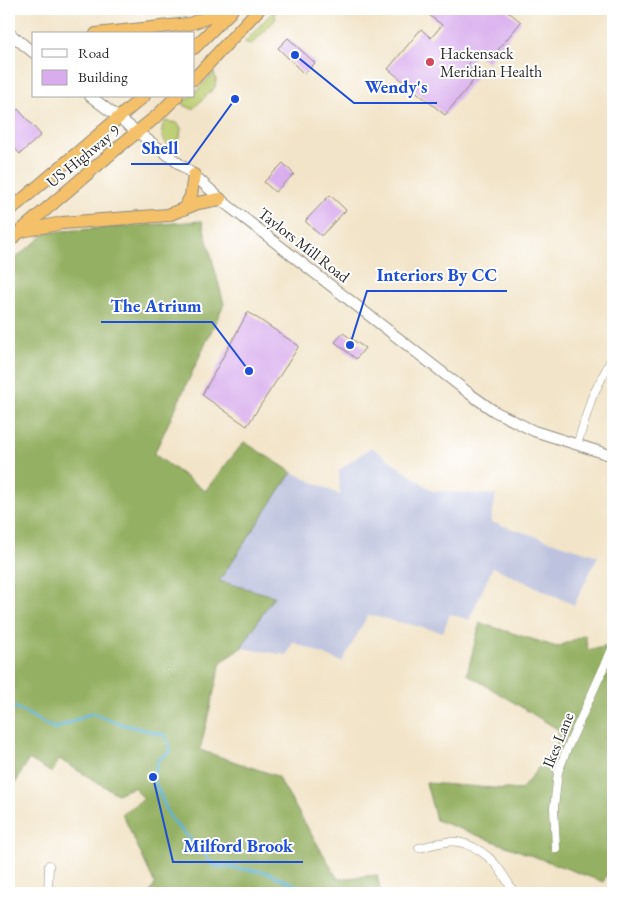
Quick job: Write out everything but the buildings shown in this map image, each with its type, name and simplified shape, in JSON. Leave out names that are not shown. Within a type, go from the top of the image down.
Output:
[{"type":"highway","points":[[115,32],[189,24],[232,9]]},
{"type":"highway","points":[[195,47],[232,9]]},
{"type":"highway","points":[[195,78],[259,9]]},
{"type":"highway","name":"US Highway 9","points":[[9,211],[142,98]]},
{"type":"highway","name":"US Highway 9","points":[[9,241],[121,144],[138,132],[175,98]]},
{"type":"highway","points":[[184,209],[191,196],[194,175]]},
{"type":"highway","points":[[20,232],[62,223],[168,215],[198,203],[220,199]]},
{"type":"street","points":[[9,33],[32,51]]},
{"type":"street","name":"Taylors Mill Road","points":[[93,98],[194,175],[220,199],[494,411],[534,431],[613,456]]},
{"type":"street","points":[[577,445],[592,398],[613,356]]},
{"type":"street","name":"Ikes Lane","points":[[556,849],[554,808],[558,772],[613,646]]},
{"type":"street","points":[[419,848],[448,841],[459,842],[473,847],[489,857],[499,867],[514,893]]},
{"type":"street","points":[[48,893],[49,865]]},
{"type":"shaded area","points":[[371,447],[433,491],[496,495],[491,522],[598,556],[574,605],[493,567],[469,620],[450,614],[443,632],[368,615],[342,662],[293,642],[287,655],[241,648],[273,596],[219,581],[292,472],[340,495],[339,470]]},
{"type":"green space","points":[[275,9],[277,11],[274,13],[276,19],[251,45],[245,42]]},
{"type":"green space","points":[[214,73],[215,87],[194,108],[182,104],[188,98],[195,98],[195,92]]},
{"type":"green space","points":[[165,121],[177,123],[181,128],[180,138],[170,147],[162,135]]},
{"type":"green space","points":[[202,221],[224,304],[154,454],[205,491],[244,442],[292,472],[219,581],[274,596],[241,648],[221,662],[200,750],[277,776],[338,879],[377,875],[381,893],[150,893],[155,884],[122,813],[144,799],[134,787],[117,794],[59,759],[52,773],[29,759],[12,789],[9,789],[9,263],[48,232]]},
{"type":"green space","points":[[480,623],[557,647],[585,635],[588,650],[609,646],[613,636],[613,864],[603,882],[436,820],[426,783],[521,790],[557,744],[559,730],[467,674]]},
{"type":"waterway","points":[[9,704],[55,729],[92,713],[121,724],[165,735],[171,751],[158,760],[153,777],[170,818],[215,866],[266,872],[314,893]]},
{"type":"place","name":"Wendy's","points":[[295,55]]},
{"type":"place","name":"Hackensack Meridian Health","points":[[430,62]]},
{"type":"place","name":"Shell","points":[[235,99]]},
{"type":"place","name":"Interiors By CC","points":[[350,345]]},
{"type":"place","name":"The Atrium","points":[[249,371]]},
{"type":"place","name":"Milford Brook","points":[[153,777]]}]
